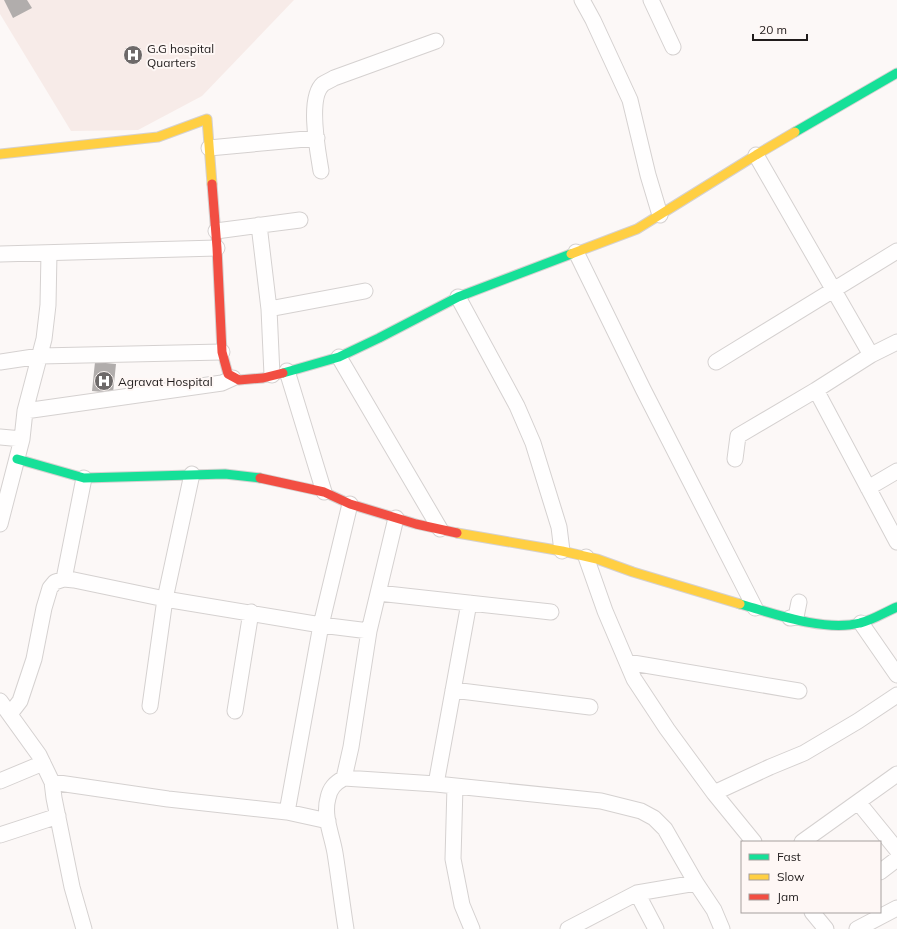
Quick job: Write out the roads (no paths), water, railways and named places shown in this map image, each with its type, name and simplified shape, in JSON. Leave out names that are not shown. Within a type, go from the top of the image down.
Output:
[{"type":"street","points":[[582,0],[593,20],[630,100],[648,175],[660,215]]},
{"type":"street","points":[[652,0],[673,47]]},
{"type":"street","points":[[321,171],[314,113],[318,92],[323,84],[334,78],[436,41]]},
{"type":"street","points":[[0,154],[158,137],[207,119],[216,230],[222,352],[228,374],[239,380],[248,380],[280,373],[339,356],[379,338],[458,297],[637,229],[756,155],[895,79]]},
{"type":"street","points":[[209,148],[317,138]]},
{"type":"street","points":[[756,155],[871,355]]},
{"type":"street","points":[[216,230],[300,220]]},
{"type":"street","points":[[259,225],[269,309],[280,373],[324,492]]},
{"type":"street","points":[[0,254],[217,248]]},
{"type":"street","points":[[716,362],[897,251]]},
{"type":"street","points":[[576,252],[643,389],[755,608]]},
{"type":"street","points":[[0,524],[22,440],[26,411],[44,339],[48,305],[48,253]]},
{"type":"street","points":[[269,309],[365,291]]},
{"type":"street","points":[[458,297],[517,406],[533,443],[559,527],[562,551]]},
{"type":"street","points":[[735,459],[738,436],[816,390],[871,355],[897,342]]},
{"type":"street","points":[[0,362],[40,356],[222,352]]},
{"type":"street","points":[[339,356],[440,529]]},
{"type":"street","points":[[26,411],[222,383],[234,378]]},
{"type":"street","points":[[816,390],[897,542]]},
{"type":"street","points":[[0,437],[22,440]]},
{"type":"street","points":[[17,459],[84,478],[192,474],[251,476],[324,492],[350,504],[416,524],[468,535],[562,551],[586,557],[790,618],[826,625],[842,626],[861,623],[897,607]]},
{"type":"street","points":[[868,488],[897,471]]},
{"type":"street","points":[[150,706],[165,599],[192,474]]},
{"type":"street","points":[[64,579],[84,478]]},
{"type":"street","points":[[287,812],[321,625],[350,504]]},
{"type":"street","points":[[344,778],[351,747],[369,631],[396,518]]},
{"type":"street","points":[[586,557],[604,611],[634,679],[662,723],[714,793],[753,841]]},
{"type":"street","points":[[10,714],[20,700],[34,659],[44,608],[50,588],[55,582],[64,579],[165,599],[251,612],[321,625],[369,631]]},
{"type":"street","points":[[378,593],[551,612]]},
{"type":"street","points":[[790,618],[796,617],[799,602]]},
{"type":"street","points":[[436,784],[469,603]]},
{"type":"street","points":[[235,711],[251,612]]},
{"type":"street","points":[[861,623],[897,675]]},
{"type":"street","points":[[627,662],[799,691]]},
{"type":"street","points":[[453,690],[590,708]]},
{"type":"street","points":[[714,793],[804,753],[858,721],[897,695]]},
{"type":"street","points":[[0,701],[39,755],[52,782],[72,887],[84,929]]},
{"type":"street","points":[[0,781],[43,763]]},
{"type":"street","points":[[803,841],[897,774]]},
{"type":"street","points":[[346,929],[335,851],[328,821],[327,799],[335,783],[344,778],[436,784],[601,801],[641,811],[654,818],[665,829],[696,883],[714,910],[722,929]]},
{"type":"street","points":[[52,782],[168,799],[287,812],[328,821]]},
{"type":"street","points":[[455,786],[453,859],[462,905],[472,929]]},
{"type":"street","points":[[858,802],[897,850]]},
{"type":"street","points":[[0,835],[58,816]]},
{"type":"street","points":[[881,871],[897,859]]},
{"type":"street","points":[[568,929],[637,892],[696,883]]},
{"type":"street","points":[[637,892],[656,929]]},
{"type":"street","points":[[857,929],[897,908]]},
{"type":"place","name":"G.G hospital Quarters","points":[[133,55]]},
{"type":"place","name":"Agravat Hospital","points":[[104,381]]}]
